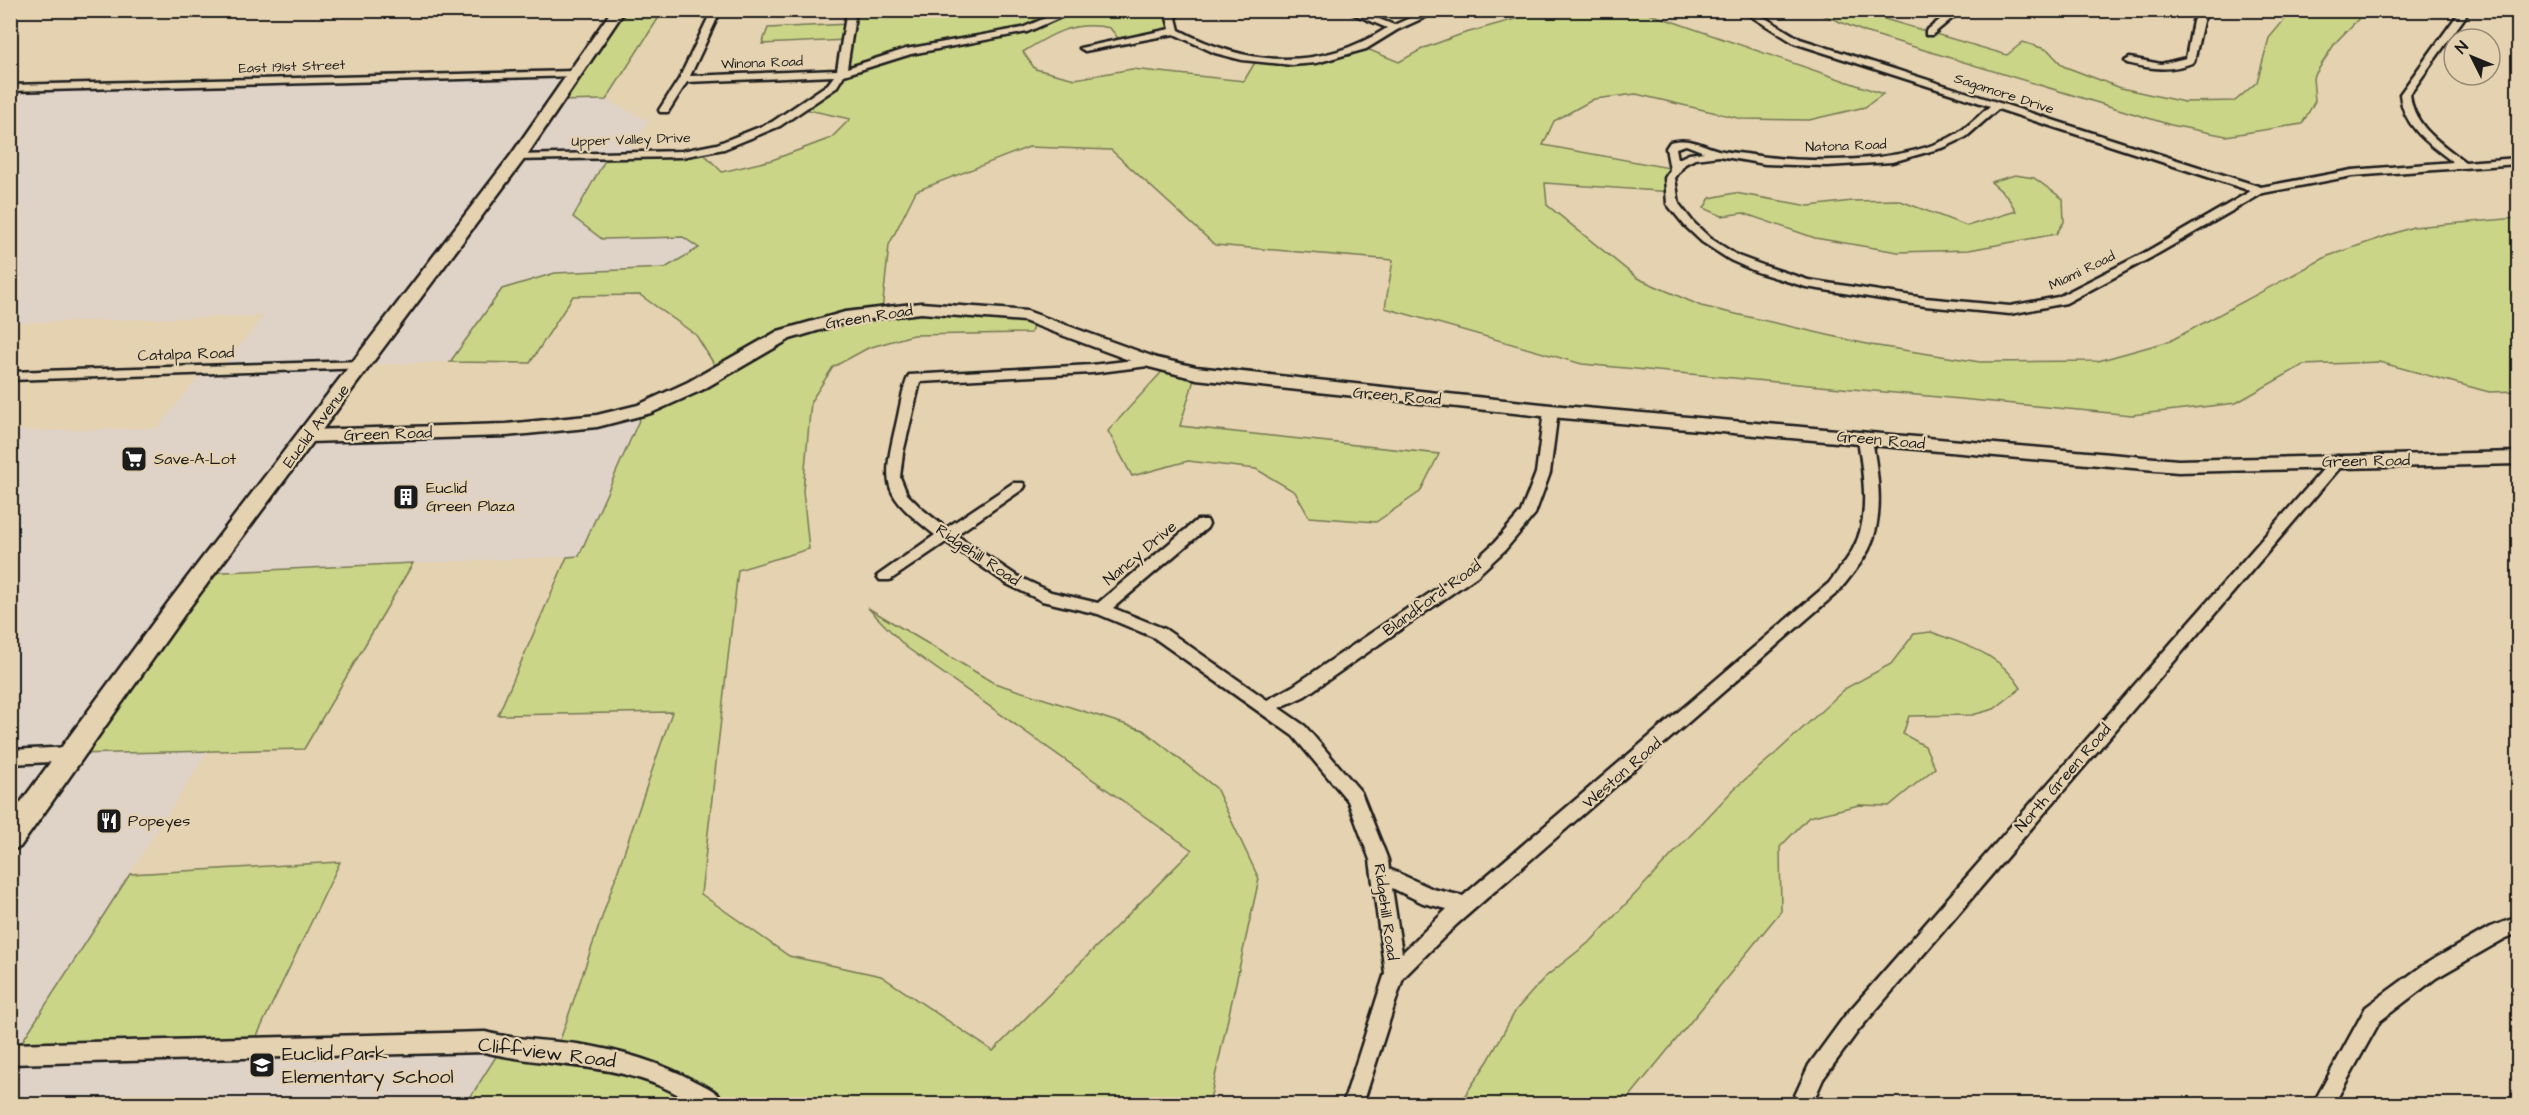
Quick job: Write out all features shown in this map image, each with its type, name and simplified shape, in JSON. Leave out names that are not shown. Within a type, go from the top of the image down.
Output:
[{"type":"main road","name":"Euclid Avenue","points":[[10,839],[178,606],[363,365],[439,257],[517,158],[619,10]]},
{"type":"main road","name":"Green Road","points":[[308,436],[506,430],[597,421],[644,409],[695,386],[784,335],[845,317],[921,308],[1028,316],[1151,362],[1196,373],[1551,411],[2178,466],[2338,460],[2518,458]]},
{"type":"street","points":[[664,110],[684,79],[717,10]]},
{"type":"street","points":[[841,73],[852,10]]},
{"type":"street","name":"Upper Valley Drive","points":[[517,158],[682,154],[720,147],[776,124],[832,86],[841,73],[909,51],[1024,30],[1073,10]]},
{"type":"street","points":[[1169,10],[1175,32]]},
{"type":"street","points":[[1348,10],[1394,28]]},
{"type":"street","points":[[1084,48],[1175,32],[1192,42],[1229,55],[1280,61],[1311,60],[1362,47],[1394,28],[1437,10]]},
{"type":"street","name":"Sagamore Drive","points":[[1745,10],[1797,41],[2260,190]]},
{"type":"street","points":[[1929,33],[1958,10]]},
{"type":"street","points":[[2130,61],[2152,67],[2176,68],[2191,60],[2198,21],[2205,10]]},
{"type":"street","points":[[2463,165],[2422,133],[2408,113],[2405,94],[2466,10]]},
{"type":"street","name":"Winona Road","points":[[684,79],[841,73]]},
{"type":"street","name":"East 191st Street","points":[[10,88],[575,74]]},
{"type":"street","name":"Natona Road","points":[[1719,153],[1700,154],[1678,166],[1671,148],[1679,141],[1719,153],[1765,161],[1827,164],[1892,159],[1941,145],[1962,135],[1996,106]]},
{"type":"street","name":"Miami Road","points":[[1678,166],[1670,178],[1673,204],[1689,225],[1734,258],[1806,283],[1915,301],[2010,310],[2062,300],[2148,255],[2260,190],[2329,176],[2518,161]]},
{"type":"street","name":"Ridgehill Road","points":[[1151,362],[1092,369],[914,378],[896,453],[893,477],[900,496],[917,513],[947,536],[1012,580],[1047,597],[1101,609],[1160,633],[1267,706],[1299,731],[1355,797],[1379,860],[1395,973]]},
{"type":"street","name":"Catalpa Road","points":[[10,376],[363,365]]},
{"type":"street","name":"Blandford Road","points":[[1267,706],[1299,691],[1472,572],[1500,546],[1528,514],[1543,473],[1551,411]]},
{"type":"street","name":"Weston Road","points":[[1353,1104],[1395,973],[1467,905],[1834,587],[1862,548],[1869,523],[1870,470],[1865,439]]},
{"type":"street","name":"North Green Road","points":[[1801,1104],[1816,1072],[1851,1024],[2338,460]]},
{"type":"street","points":[[885,576],[1018,486]]},
{"type":"street","name":"Nancy Drive","points":[[1101,609],[1202,524]]},
{"type":"street","points":[[10,757],[72,754]]},
{"type":"street","points":[[1381,874],[1430,897],[1467,905]]},
{"type":"street","points":[[2323,1104],[2373,1014],[2429,972],[2497,933],[2518,925]]},
{"type":"street","name":"Cliffview Road","points":[[10,1054],[485,1042],[502,1047],[590,1056],[636,1065],[714,1104]]},
{"type":"shaded area","points":[[575,74],[558,101],[606,100],[649,121],[628,154],[602,239],[684,237],[699,247],[665,268],[555,273],[502,289],[450,362],[363,365],[308,435],[506,430],[644,409],[579,556],[203,573],[73,754],[209,750],[15,1053],[502,1047],[499,1104],[11,1104],[10,651],[23,634],[11,634],[11,431],[157,428],[204,370],[221,369],[263,316],[11,323],[10,88]]},
{"type":"green space","points":[[953,10],[953,14],[997,10],[1169,11],[1175,31],[1121,42],[1110,28],[1075,27],[1054,34],[1023,52],[1035,69],[1075,79],[1132,69],[1244,81],[1257,59],[1311,60],[1362,47],[1399,62],[1424,48],[1462,34],[1544,11],[1642,11],[1883,94],[1865,107],[1809,120],[1742,119],[1636,94],[1594,99],[1554,121],[1543,145],[1675,169],[1672,192],[1545,183],[1547,205],[1637,278],[1701,306],[1871,345],[1980,362],[2098,361],[2170,341],[2328,256],[2413,227],[2518,218],[2518,391],[2489,392],[2379,362],[2303,365],[2236,403],[2132,415],[1582,364],[1385,308],[1393,260],[1215,245],[1111,150],[1029,147],[916,191],[889,245],[882,311],[921,308],[1035,319],[1031,333],[913,335],[868,348],[833,367],[811,401],[803,491],[809,549],[738,570],[701,894],[789,956],[881,976],[993,1051],[1192,850],[906,647],[868,608],[994,683],[1143,730],[1216,788],[1259,879],[1209,1104],[466,1104],[502,1047],[556,1052],[672,712],[498,715],[567,557],[579,556],[644,409],[719,372],[696,335],[640,295],[573,296],[530,363],[450,362],[502,289],[555,273],[665,268],[699,248],[683,237],[602,239],[573,217],[608,155],[700,150],[722,172],[772,160],[831,138],[850,119],[799,108],[832,86],[846,40],[762,44],[768,28],[849,24],[852,11]]},
{"type":"green space","points":[[619,11],[663,11],[606,100],[557,101]]},
{"type":"green space","points":[[1804,11],[1857,11],[2007,55],[2023,42],[2048,50],[2063,66],[2121,88],[2184,102],[2235,101],[2257,82],[2269,38],[2285,19],[2304,11],[2366,11],[2335,43],[2313,78],[2315,101],[2302,124],[2226,136],[2171,125],[1865,32],[1823,15]]},
{"type":"green space","points":[[2015,175],[2034,178],[2063,199],[2064,222],[2056,234],[1969,250],[1898,252],[1815,238],[1743,213],[1722,216],[1704,208],[1710,198],[1735,193],[1809,206],[1852,201],[1898,200],[1967,226],[2016,211],[2007,196],[1991,182]]},
{"type":"green space","points":[[1167,366],[1196,373],[1180,426],[1439,454],[1420,492],[1376,522],[1309,517],[1295,492],[1256,469],[1188,461],[1132,476],[1108,431]]},
{"type":"green space","points":[[413,563],[304,749],[72,754],[203,573]]},
{"type":"green space","points":[[1931,632],[1982,652],[2003,666],[2021,688],[1994,709],[1972,715],[1909,716],[1903,734],[1925,746],[1935,768],[1889,806],[1859,805],[1809,817],[1780,847],[1781,911],[1631,1095],[1619,1104],[1459,1104],[1488,1061],[1516,1010],[1544,978],[1592,940],[1734,789],[1846,688],[1891,664],[1914,634]]},
{"type":"green space","points":[[340,862],[251,1048],[14,1054],[130,874]]},
{"type":"place","name":"Save-A-Lot","points":[[134,459]]},
{"type":"place","name":"Euclid Green Plaza","points":[[406,497]]},
{"type":"place","name":"Popeyes","points":[[109,821]]},
{"type":"place","name":"Euclid Park Elementary School","points":[[262,1065]]}]
